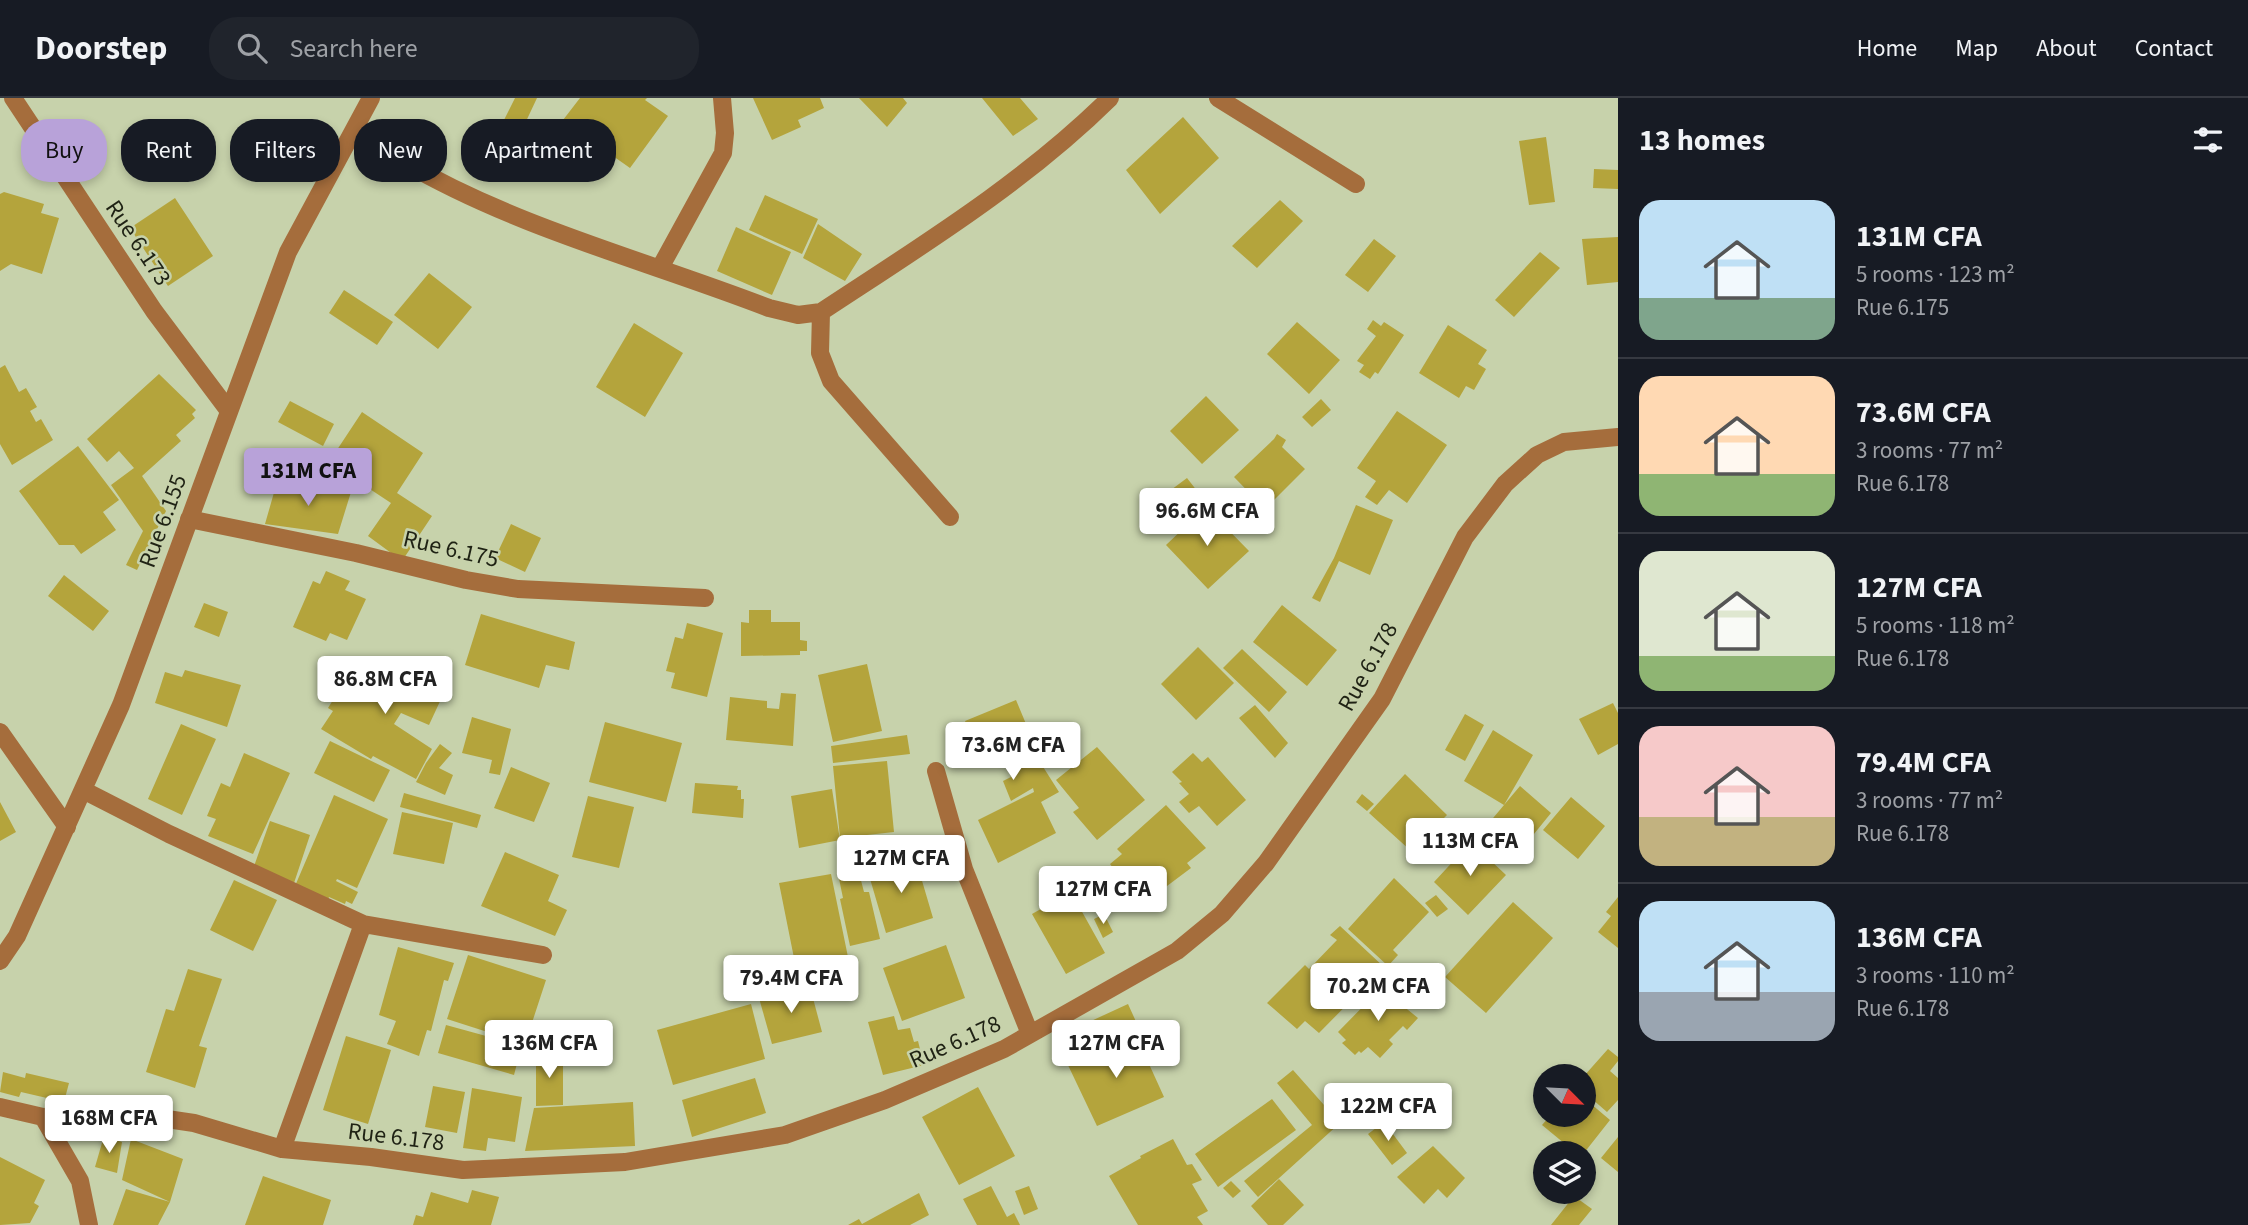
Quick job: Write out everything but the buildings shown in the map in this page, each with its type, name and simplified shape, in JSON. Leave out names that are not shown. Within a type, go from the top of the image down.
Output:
[{"type":"street","name":"Rue 6.173","points":[[13,98],[154,311],[229,411]]},
{"type":"street","name":"Rue 6.155","points":[[360,119],[371,98]]},
{"type":"street","points":[[660,268],[723,153],[725,133],[722,98]]},
{"type":"street","points":[[444,182],[475,198],[582,240],[769,308],[797,315],[821,312],[980,208],[1089,120],[1110,98]]},
{"type":"street","points":[[1218,98],[1356,184]]},
{"type":"street","name":"Rue 6.155","points":[[0,961],[17,936],[121,705],[288,252],[354,132]]},
{"type":"street","points":[[821,312],[820,354],[831,381],[950,517]]},
{"type":"street","name":"Rue 6.178","points":[[0,1107],[43,1117],[126,1113],[194,1123],[282,1149],[371,1157],[463,1170],[625,1161],[785,1135],[885,1100],[1004,1049],[1177,951],[1222,914],[1266,863],[1382,699],[1465,537],[1505,484],[1537,455],[1564,442],[1618,437]]},
{"type":"street","name":"Rue 6.175","points":[[189,519],[356,552],[466,580],[517,589],[705,598]]},
{"type":"street","points":[[0,732],[67,827]]},
{"type":"street","points":[[936,771],[964,869],[1030,1034]]},
{"type":"street","points":[[83,790],[169,834],[363,924],[543,955]]},
{"type":"street","points":[[282,1149],[363,924]]},
{"type":"street","points":[[43,1117],[80,1181],[89,1225]]}]
